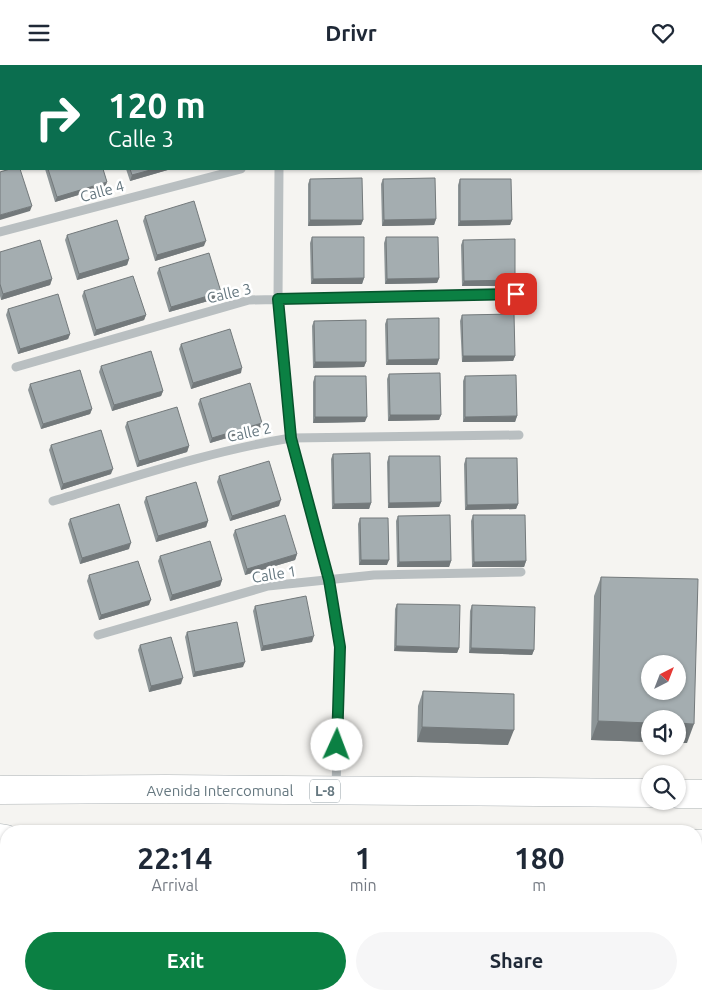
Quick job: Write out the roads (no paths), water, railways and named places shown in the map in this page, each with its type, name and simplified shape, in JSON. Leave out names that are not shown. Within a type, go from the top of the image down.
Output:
[{"type":"main road","name":"Avenida Intercomunal","points":[[0,790],[641,793]]},
{"type":"main road","points":[[686,794],[702,794]]},
{"type":"street","name":"Calle 4","points":[[0,232],[237,170]]},
{"type":"street","points":[[279,170],[278,299],[291,438],[329,580],[340,647],[336,791]]},
{"type":"street","name":"Calle 3","points":[[16,367],[249,300],[516,294]]},
{"type":"street","name":"Calle 2","points":[[53,501],[235,449],[291,438],[414,438],[519,435]]},
{"type":"street","name":"Calle 1","points":[[98,635],[268,586],[374,575],[521,572]]}]
